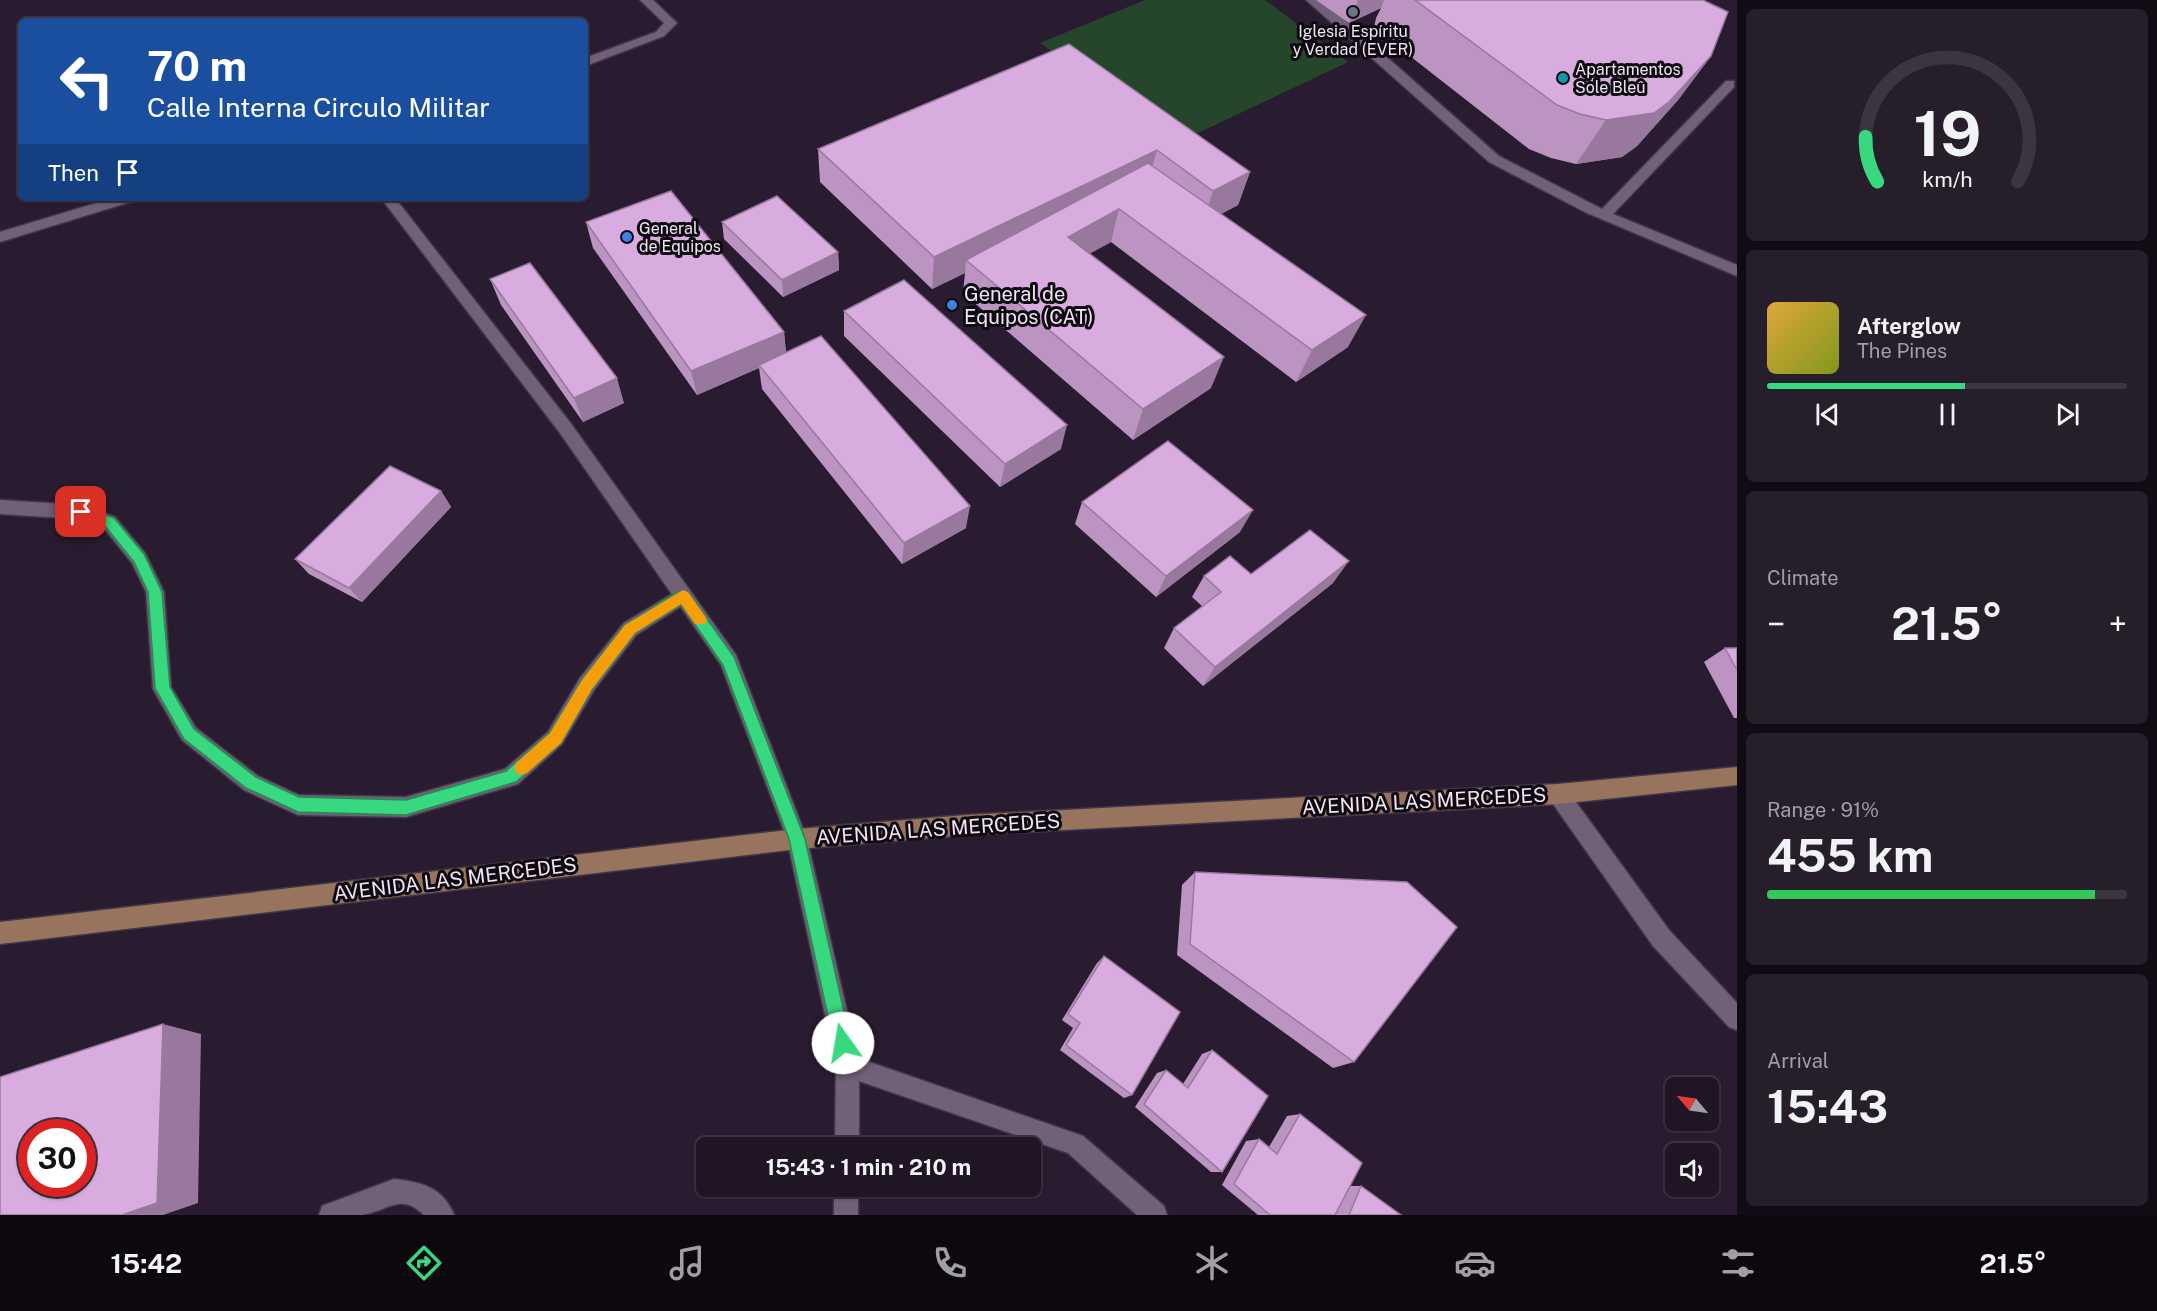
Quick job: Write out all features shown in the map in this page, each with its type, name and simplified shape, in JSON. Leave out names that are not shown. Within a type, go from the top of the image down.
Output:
[{"type":"street","points":[[588,61],[660,34],[671,23],[646,0]]},
{"type":"street","points":[[1312,0],[1326,9],[1494,159],[1604,216],[1737,271]]},
{"type":"street","points":[[1604,216],[1730,84]]},
{"type":"street","points":[[0,237],[118,201]]},
{"type":"street","points":[[390,201],[566,429],[729,661],[797,839],[848,1066],[847,1137]]},
{"type":"street","points":[[0,507],[81,512],[109,522],[139,558],[155,592],[162,688],[189,734],[251,783],[298,805],[406,807],[511,777],[555,738],[587,684],[630,629],[683,596]]},
{"type":"street","name":"AVENIDA LAS MERCEDES","points":[[0,933],[797,839],[966,825],[1558,794],[1737,776]]},
{"type":"street","points":[[1558,794],[1661,938],[1737,1019]]},
{"type":"street","points":[[848,1066],[1076,1144],[1155,1215]]},
{"type":"street","points":[[331,1215],[394,1191],[420,1194],[442,1215]]},
{"type":"street","points":[[846,1197],[846,1215]]},
{"type":"green space","points":[[1145,0],[1265,0],[1348,62],[1181,141],[1040,43]]},
{"type":"building","points":[[1415,0],[1703,0],[1728,12],[1711,56],[1669,102],[1654,113],[1606,120],[1580,114],[1557,105]]},
{"type":"building","points":[[1069,44],[1250,172],[1213,191],[1157,150],[934,257],[818,149]]},
{"type":"building","points":[[1148,163],[1366,315],[1312,350],[1119,209],[1068,237],[1224,357],[1143,409],[966,260]]},
{"type":"building","points":[[671,191],[784,332],[691,371],[586,222]]},
{"type":"building","points":[[777,196],[838,252],[782,280],[722,222]]},
{"type":"building","points":[[530,263],[617,378],[574,398],[490,279]]},
{"type":"building","points":[[904,280],[1067,425],[1005,464],[844,311]]},
{"type":"building","points":[[821,336],[970,506],[904,543],[759,365]]},
{"type":"building","points":[[1168,441],[1253,510],[1166,576],[1082,502]]},
{"type":"building","points":[[390,466],[441,491],[349,588],[295,559]]},
{"type":"building","points":[[1310,530],[1349,561],[1215,667],[1174,628],[1221,592],[1204,576],[1230,556],[1251,574]]},
{"type":"building","points":[[1725,648],[1737,648],[1737,670]]},
{"type":"building","points":[[1195,872],[1407,882],[1457,927],[1354,1062],[1190,944]]},
{"type":"building","points":[[1104,956],[1180,1012],[1132,1095],[1066,1045],[1080,1023],[1068,1014]]},
{"type":"building","points":[[163,1024],[157,1203],[122,1215],[0,1215],[0,1077]]},
{"type":"building","points":[[1212,1050],[1268,1096],[1222,1172],[1144,1104],[1166,1070],[1188,1088]]},
{"type":"building","points":[[1300,1114],[1362,1163],[1335,1215],[1270,1215],[1234,1184],[1259,1139],[1277,1154]]},
{"type":"building","points":[[1361,1186],[1401,1215],[1349,1215]]},
{"type":"slow traffic","points":[[522,768],[555,738],[587,684],[630,629],[683,596],[700,620]]},
{"type":"place","name":"Iglesia Espíritu y Verdad (EVER)","points":[[1353,12]]},
{"type":"place","name":"Apartamentos Sole Bleû","points":[[1563,78]]},
{"type":"place","name":"General de Equipos","points":[[627,237]]},
{"type":"place","name":"General de Equipos (CAT)","points":[[952,305]]},
{"type":"route","points":[[81,512],[109,522],[139,558],[155,592],[162,688],[189,734],[251,783],[298,805],[406,807],[511,777],[555,738],[587,684],[630,629],[683,596],[729,661],[797,839],[843,1043]]}]
